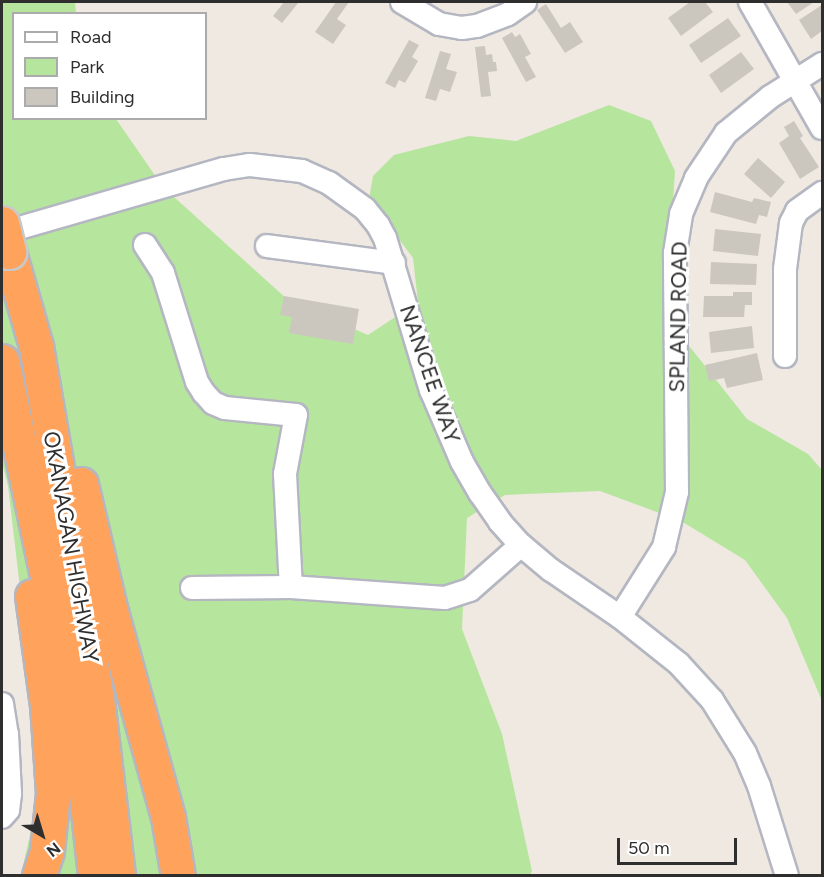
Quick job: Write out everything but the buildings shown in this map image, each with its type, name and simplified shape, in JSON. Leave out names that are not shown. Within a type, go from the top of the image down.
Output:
[{"type":"highway","name":"OKANAGAN HIGHWAY","points":[[4,236],[36,346],[97,699],[118,876]]},
{"type":"highway","points":[[36,346],[76,464],[110,608],[168,817],[178,876]]},
{"type":"highway","name":"OKANAGAN HIGHWAY","points":[[2,361],[64,658],[82,758],[95,876]]},
{"type":"highway","points":[[29,495],[30,579],[47,705],[53,793],[47,851],[39,876]]},
{"type":"street","points":[[402,2],[439,24],[462,28],[477,26],[508,14],[525,2]]},
{"type":"street","points":[[750,2],[797,79],[822,128]]},
{"type":"street","name":"SPLAND ROAD","points":[[620,617],[664,547],[677,492],[675,253],[681,214],[696,178],[726,133],[770,97],[822,64]]},
{"type":"street","name":"NANCEE WAY","points":[[4,236],[224,169],[250,165],[302,171],[329,183],[358,203],[378,225],[394,263],[431,390],[462,462],[500,522],[550,570],[620,617],[679,664],[712,700],[745,753],[759,786],[787,876]]},
{"type":"street","points":[[785,356],[784,269],[790,223],[797,211],[822,193]]},
{"type":"street","points":[[145,245],[164,273],[197,381],[204,393],[213,403],[225,408],[296,415],[285,474],[291,587]]},
{"type":"street","points":[[267,246],[394,263]]},
{"type":"street","points":[[192,588],[291,587],[452,597],[470,590],[522,545]]},
{"type":"street","points":[[2,704],[8,753],[10,804],[2,817]]},
{"type":"green space","points":[[2,2],[75,2],[76,12],[12,12],[12,120],[117,120],[163,187],[288,300],[368,335],[418,302],[413,258],[369,199],[373,176],[394,155],[469,136],[516,141],[609,105],[651,121],[675,171],[668,276],[686,342],[747,419],[808,454],[822,470],[822,701],[787,618],[745,560],[681,521],[600,491],[505,495],[467,518],[462,629],[502,734],[532,871],[530,875],[21,875],[39,795],[25,630],[8,486],[2,462]]}]
